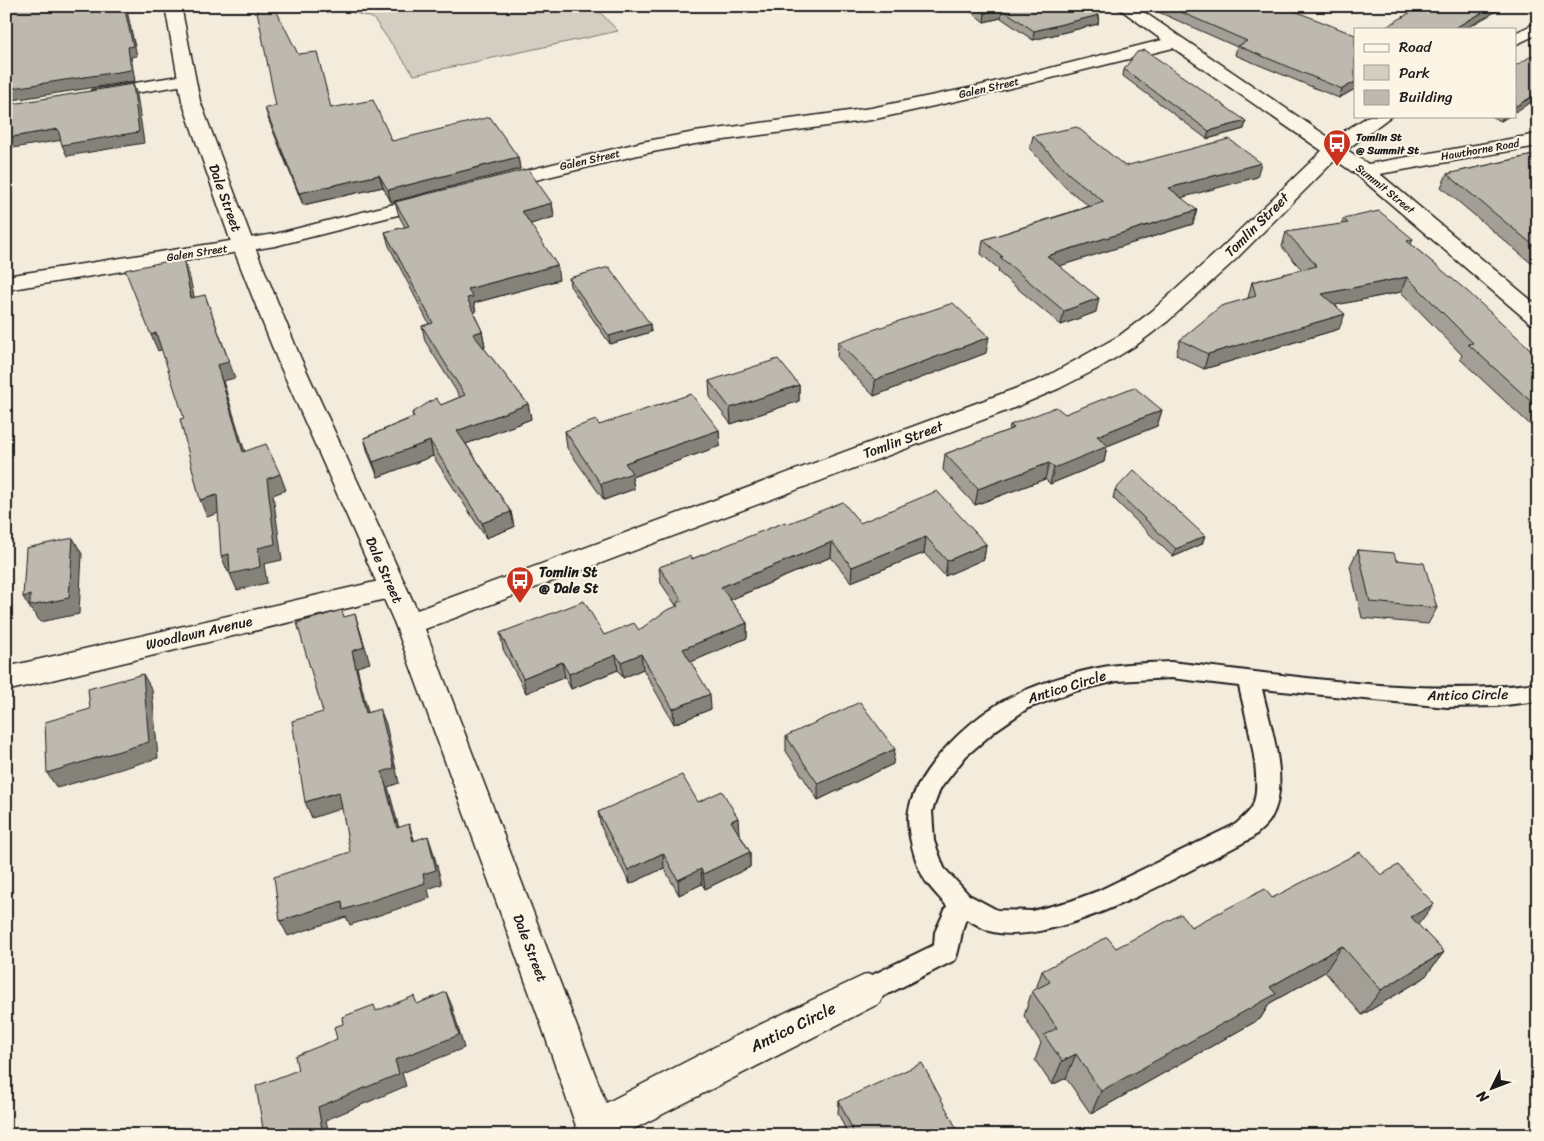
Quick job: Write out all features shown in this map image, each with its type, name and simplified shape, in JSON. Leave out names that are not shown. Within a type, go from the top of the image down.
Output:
[{"type":"street","name":"Dale Street","points":[[172,6],[185,80],[200,130],[243,245],[289,359],[409,624],[597,1131]]},
{"type":"street","name":"Summit Street","points":[[1124,6],[1364,171],[1538,318]]},
{"type":"street","points":[[1516,39],[1538,27]]},
{"type":"street","name":"Galen Street","points":[[477,188],[642,148],[695,138],[871,114],[964,94],[1176,42]]},
{"type":"street","points":[[82,97],[185,80]]},
{"type":"street","name":"Tomlin Street","points":[[409,624],[991,408],[1060,380],[1127,341],[1160,316],[1219,263],[1334,150],[1353,134],[1379,118]]},
{"type":"street","name":"Hawthorne Road","points":[[1364,171],[1538,140]]},
{"type":"street","name":"Galen Street","points":[[6,283],[299,235],[448,196]]},
{"type":"street","name":"Woodlawn Avenue","points":[[6,679],[392,588]]},
{"type":"street","name":"Antico Circle","points":[[597,1131],[747,1050],[867,992]]},
{"type":"lane","name":"Antico Circle","points":[[1249,680],[1265,756],[1269,786],[1262,813],[1244,831],[1106,899],[1071,912],[1032,922],[994,921],[960,903],[934,874],[922,841],[920,811],[931,784],[958,749],[988,724],[1020,702],[1073,683],[1117,672],[1171,670],[1249,680],[1447,698],[1497,697],[1538,692]]},
{"type":"lane","name":"Antico Circle","points":[[867,992],[946,952],[948,932],[960,903]]},
{"type":"green space","points":[[331,6],[594,6],[618,31],[414,75],[373,18]]},
{"type":"building","points":[[6,6],[124,6],[133,46],[128,47],[131,70],[6,89]]},
{"type":"building","points":[[256,6],[274,6],[298,54],[317,52],[331,108],[373,100],[392,141],[490,117],[518,157],[388,190],[379,175],[299,193],[265,108],[276,106]]},
{"type":"building","points":[[976,6],[1087,6],[1099,15],[1034,31],[1002,9],[985,13]]},
{"type":"building","points":[[1167,6],[1282,6],[1354,35],[1354,83],[1342,89],[1238,46],[1247,41]]},
{"type":"building","points":[[1421,6],[1494,6],[1455,28],[1385,28]]},
{"type":"building","points":[[1145,50],[1246,121],[1209,131],[1124,69],[1137,52]]},
{"type":"building","points":[[1538,52],[1538,93],[1516,106],[1516,65]]},
{"type":"building","points":[[133,84],[139,132],[62,145],[58,129],[6,138],[6,105]]},
{"type":"building","points":[[1077,127],[1125,166],[1229,139],[1261,163],[1169,188],[1197,210],[1047,256],[1099,298],[1064,311],[1000,257],[1003,257],[983,240],[1104,202],[1069,174],[1033,136]]},
{"type":"building","points":[[1538,154],[1538,249],[1447,174]]},
{"type":"building","points":[[528,169],[552,203],[522,211],[557,265],[468,289],[473,297],[467,298],[482,331],[473,334],[528,404],[457,431],[511,512],[482,523],[430,441],[373,462],[364,438],[414,417],[412,413],[436,398],[441,405],[465,395],[422,326],[433,323],[385,232],[409,226],[395,202]]},
{"type":"building","points":[[1379,211],[1413,239],[1407,241],[1467,291],[1538,356],[1538,408],[1468,344],[1473,343],[1407,277],[1322,294],[1345,314],[1208,354],[1180,340],[1221,306],[1256,296],[1252,282],[1317,266],[1286,232],[1348,223],[1343,219]]},
{"type":"building","points":[[183,258],[191,298],[205,295],[229,362],[217,365],[243,452],[266,444],[280,474],[267,479],[275,544],[258,548],[260,567],[230,574],[229,554],[221,556],[217,495],[200,500],[180,419],[184,418],[156,333],[151,335],[125,270]]},
{"type":"building","points":[[609,267],[650,324],[609,336],[569,278]]},
{"type":"building","points":[[953,303],[989,337],[875,380],[838,342],[896,322]]},
{"type":"building","points":[[778,359],[799,385],[730,408],[709,381]]},
{"type":"building","points":[[1134,387],[1162,410],[1097,436],[1108,446],[1054,468],[1049,463],[978,489],[945,454],[1014,428],[1010,425],[1056,407],[1065,414]]},
{"type":"building","points":[[691,394],[719,430],[625,463],[632,473],[601,484],[565,431],[596,420],[599,425]]},
{"type":"building","points":[[1134,470],[1205,536],[1176,549],[1115,490]]},
{"type":"building","points":[[937,491],[986,544],[947,561],[926,537],[852,567],[832,542],[721,587],[747,623],[683,649],[710,694],[673,709],[641,654],[621,662],[616,655],[569,674],[562,662],[523,678],[500,633],[584,601],[604,635],[634,623],[639,630],[667,610],[678,606],[676,604],[682,600],[659,567],[690,556],[692,559],[785,522],[787,524],[843,502],[860,523]]},
{"type":"building","points":[[73,538],[69,598],[30,606],[30,595],[23,597],[26,548]]},
{"type":"building","points":[[1358,550],[1394,553],[1396,560],[1424,563],[1437,608],[1370,602]]},
{"type":"building","points":[[342,610],[344,617],[355,614],[364,647],[352,651],[366,713],[380,709],[394,768],[382,772],[397,828],[409,824],[413,841],[428,836],[436,870],[423,874],[425,883],[343,910],[342,901],[280,921],[274,877],[350,852],[339,792],[305,802],[292,721],[323,712],[297,623]]},
{"type":"building","points":[[143,674],[149,742],[47,773],[45,722],[90,709],[88,689]]},
{"type":"building","points":[[860,702],[895,749],[818,784],[786,736]]},
{"type":"building","points":[[682,775],[698,802],[722,791],[738,818],[731,821],[750,852],[703,874],[701,869],[678,880],[663,853],[628,870],[598,812]]},
{"type":"building","points":[[1360,852],[1381,875],[1398,865],[1434,904],[1411,917],[1444,952],[1381,990],[1342,946],[1270,987],[1276,994],[1101,1091],[1076,1054],[1062,1061],[1044,1035],[1057,1028],[1032,991],[1050,982],[1042,971],[1107,937],[1116,948],[1181,914],[1191,927],[1265,889],[1272,898]]},
{"type":"building","points":[[446,992],[459,1035],[395,1060],[399,1074],[318,1107],[322,1129],[308,1135],[264,1135],[256,1086],[298,1070],[295,1056],[337,1039],[334,1027],[343,1024],[342,1017],[374,1005],[376,1011],[414,996],[417,1004]]},
{"type":"building","points":[[922,1063],[960,1135],[855,1135],[839,1101]]},
{"type":"place","name":"Tomlin St @ Summit St","points":[[1337,167]]},
{"type":"place","name":"Tomlin St @ Dale St","points":[[520,604]]}]
